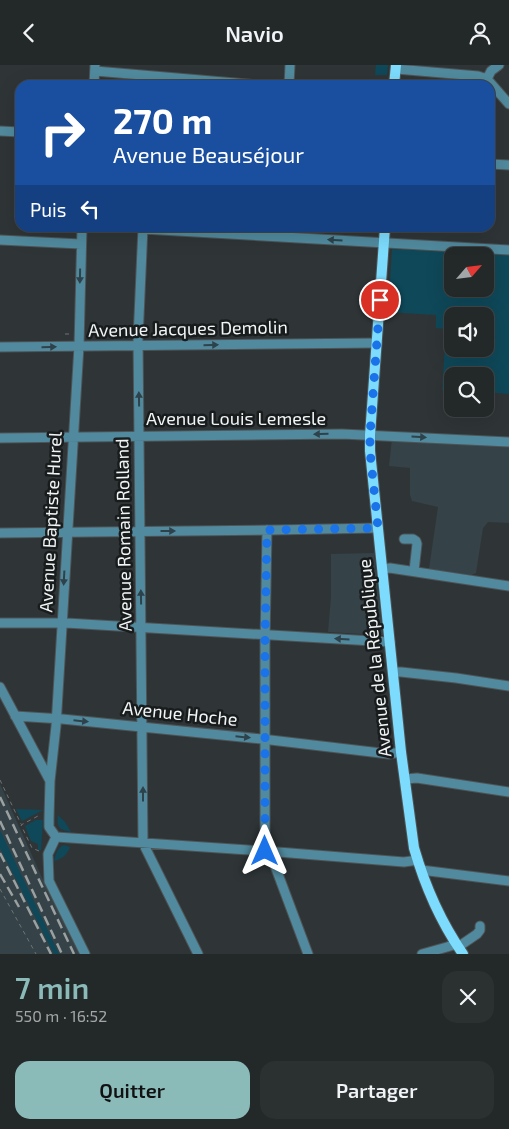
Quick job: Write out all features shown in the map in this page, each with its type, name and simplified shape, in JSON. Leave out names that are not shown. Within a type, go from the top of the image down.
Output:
[{"type":"main road","points":[[395,80],[396,67]]},
{"type":"main road","name":"Avenue de la République","points":[[385,232],[370,451],[401,752],[414,848],[419,865],[435,907],[459,948]]},
{"type":"street","points":[[289,80],[290,65]]},
{"type":"street","points":[[396,67],[478,76],[488,79],[491,71],[498,65]]},
{"type":"street","points":[[95,68],[210,80]]},
{"type":"street","points":[[495,87],[509,104]]},
{"type":"street","points":[[0,131],[15,132]]},
{"type":"street","points":[[495,164],[509,165]]},
{"type":"street","name":"Avenue Baptiste Hurel","points":[[49,819],[79,346],[82,232]]},
{"type":"street","name":"Avenue Romain Rolland","points":[[143,232],[138,346],[143,843]]},
{"type":"street","points":[[207,232],[509,250]]},
{"type":"street","points":[[0,241],[81,244]]},
{"type":"street","name":"Avenue Jacques Demolin","points":[[0,347],[377,343]]},
{"type":"street","name":"Avenue Louis Lemesle","points":[[0,438],[370,435],[509,442]]},
{"type":"street","points":[[0,533],[378,528]]},
{"type":"street","points":[[267,530],[265,739],[268,852],[272,858],[308,954]]},
{"type":"street","points":[[404,539],[413,539],[417,544],[414,571]]},
{"type":"street","points":[[383,569],[414,571],[509,586]]},
{"type":"street","points":[[0,623],[62,623],[390,642]]},
{"type":"street","points":[[394,672],[509,686]]},
{"type":"street","points":[[0,687],[50,781]]},
{"type":"street","name":"Avenue Hoche","points":[[15,716],[56,718],[265,739],[390,754],[401,752]]},
{"type":"street","points":[[405,779],[417,778],[509,792]]},
{"type":"street","points":[[49,819],[49,827],[56,837]]},
{"type":"street","points":[[56,837],[404,862],[509,881]]},
{"type":"street","points":[[56,837],[48,854],[49,881],[86,954]]},
{"type":"street","points":[[143,843],[198,954]]},
{"type":"street","points":[[422,954],[448,947],[459,948],[477,935],[480,926]]},
{"type":"path","points":[[0,780],[32,848],[48,854]]},
{"type":"path","points":[[21,825],[38,816],[49,819]]},
{"type":"path","points":[[0,889],[36,954]]},
{"type":"shaded area","points":[[376,65],[388,65],[387,75],[375,75]]},
{"type":"shaded area","points":[[392,249],[444,252],[444,297],[494,297],[494,254],[509,255],[509,394],[494,393],[494,367],[444,367],[444,390],[442,390],[444,357],[494,357],[494,307],[444,307],[444,329],[436,328],[436,315],[388,312]]},
{"type":"shaded area","points":[[392,438],[509,445],[509,523],[488,522],[483,528],[476,573],[472,575],[429,569],[438,507],[412,501],[410,495],[410,468],[389,466]]},
{"type":"shaded area","points":[[374,553],[383,635],[328,632],[331,597],[331,554]]},
{"type":"shaded area","points":[[0,784],[44,882],[79,954],[0,954]]},
{"type":"shaded area","points":[[16,809],[43,810],[22,821]]},
{"type":"shaded area","points":[[58,815],[65,822],[71,832],[59,827]]},
{"type":"shaded area","points":[[36,820],[43,820],[41,850],[38,850],[38,844],[31,841],[25,826]]},
{"type":"shaded area","points":[[0,830],[59,954],[54,954],[0,848]]},
{"type":"shaded area","points":[[64,845],[70,847],[62,858],[54,861],[58,850]]},
{"type":"railway","points":[[0,797],[74,954]]},
{"type":"railway","points":[[0,821],[62,954]]},
{"type":"railway","points":[[0,853],[51,954]]},
{"type":"railway","points":[[0,874],[19,907]]},
{"type":"route","points":[[265,851],[267,530],[378,528],[370,435],[380,300]]}]
